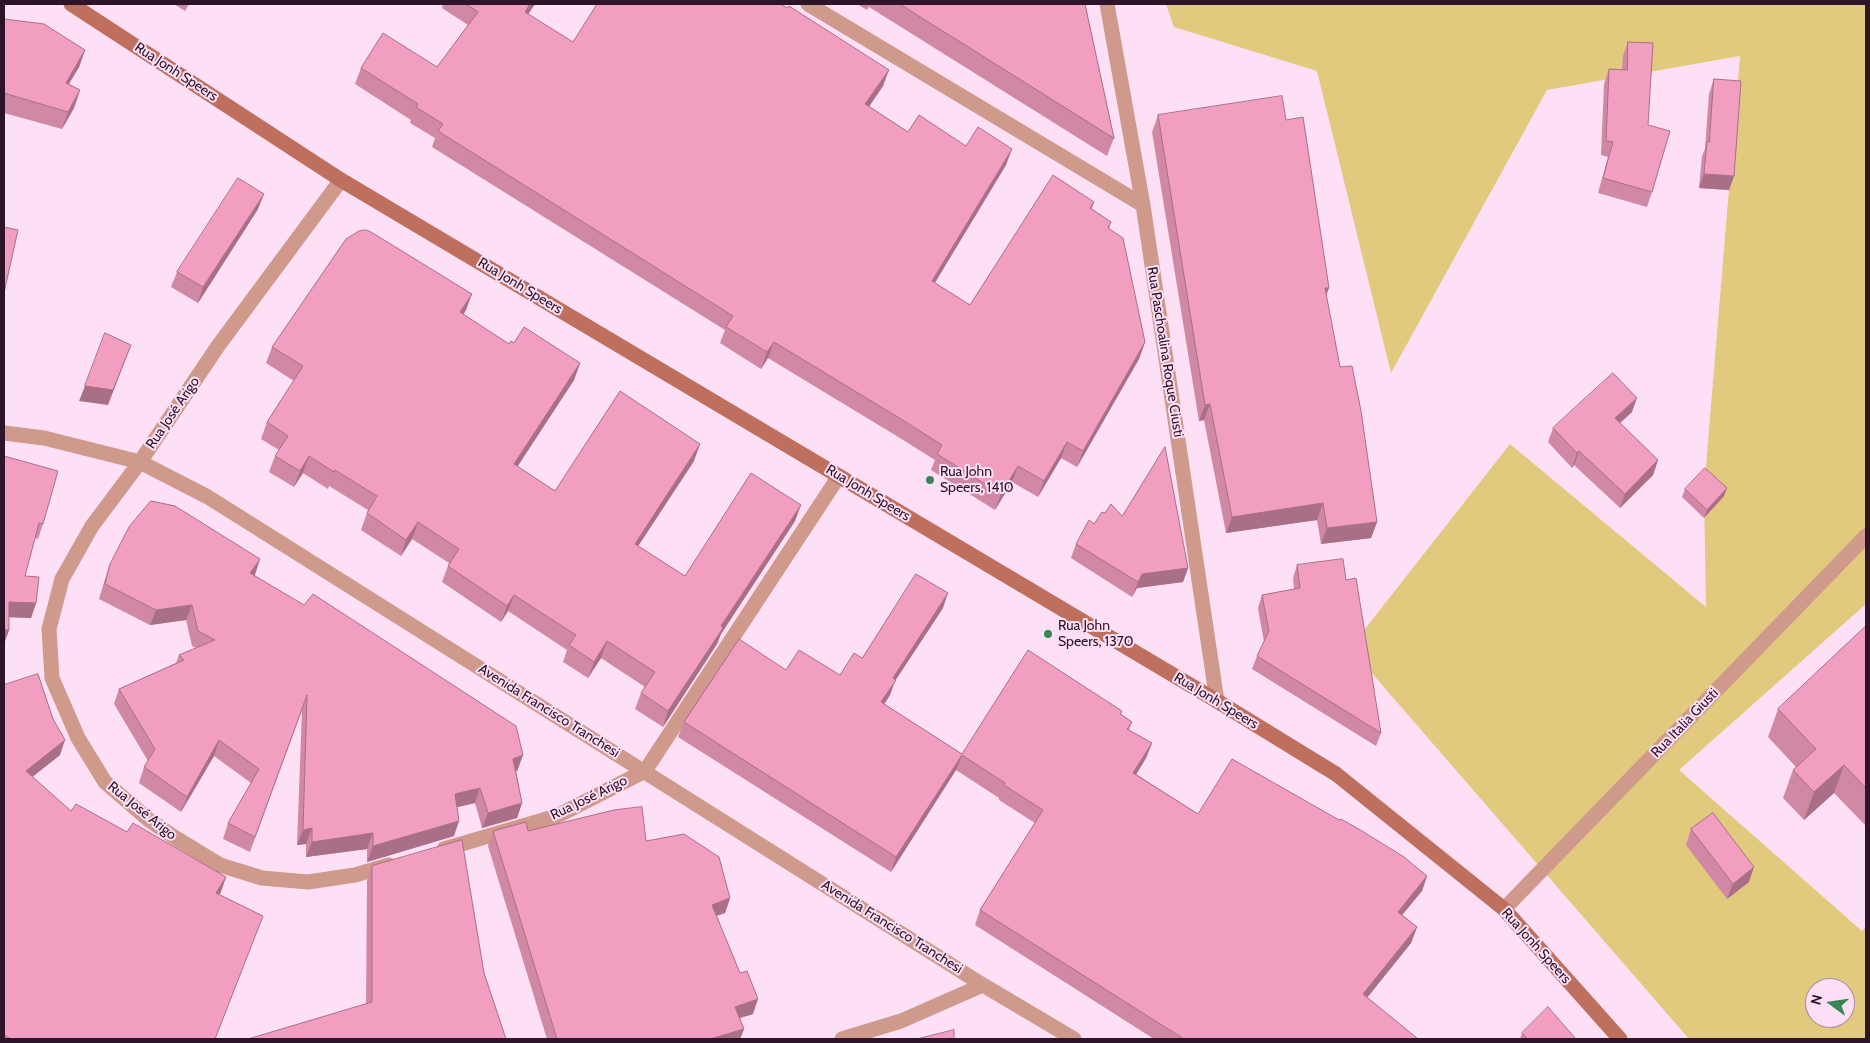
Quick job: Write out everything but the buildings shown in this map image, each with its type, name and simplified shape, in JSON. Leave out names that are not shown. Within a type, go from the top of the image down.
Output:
[{"type":"main road","name":"Rua Jonh Speers","points":[[71,4],[341,180],[1217,701],[1336,774],[1504,908],[1620,1039]]},
{"type":"street","points":[[808,4],[1142,205]]},
{"type":"street","name":"Rua Paschoalina Roque Ciusti","points":[[1108,4],[1142,205],[1217,701]]},
{"type":"street","name":"Rua José Arigo","points":[[341,180],[218,346],[140,462],[92,526],[62,579],[49,629],[52,678],[78,738],[105,782],[149,820],[220,865],[262,878],[308,882],[355,875],[401,862]]},
{"type":"street","name":"Avenida Francisco Tranchesi","points":[[4,433],[44,438],[140,462],[208,497],[983,985],[1074,1039]]},
{"type":"street","points":[[645,771],[839,476]]},
{"type":"street","name":"Rua Italia Giusti","points":[[1504,908],[1866,536]]},
{"type":"street","name":"Rua José Arigo","points":[[429,854],[557,816],[645,771]]},
{"type":"street","points":[[842,1039],[901,1021],[983,985]]},
{"type":"shaded area","points":[[1166,4],[1866,4],[1866,604],[1679,770],[1862,931],[1866,927],[1866,1039],[1689,1039],[1350,648],[1510,444],[1706,607],[1704,490],[1740,56],[1547,90],[1391,373],[1317,71],[1174,27]]},
{"type":"place","name":"Rua John Speers, 1410","points":[[930,480]]},
{"type":"place","name":"Rua John Speers, 1370","points":[[1048,634]]}]
